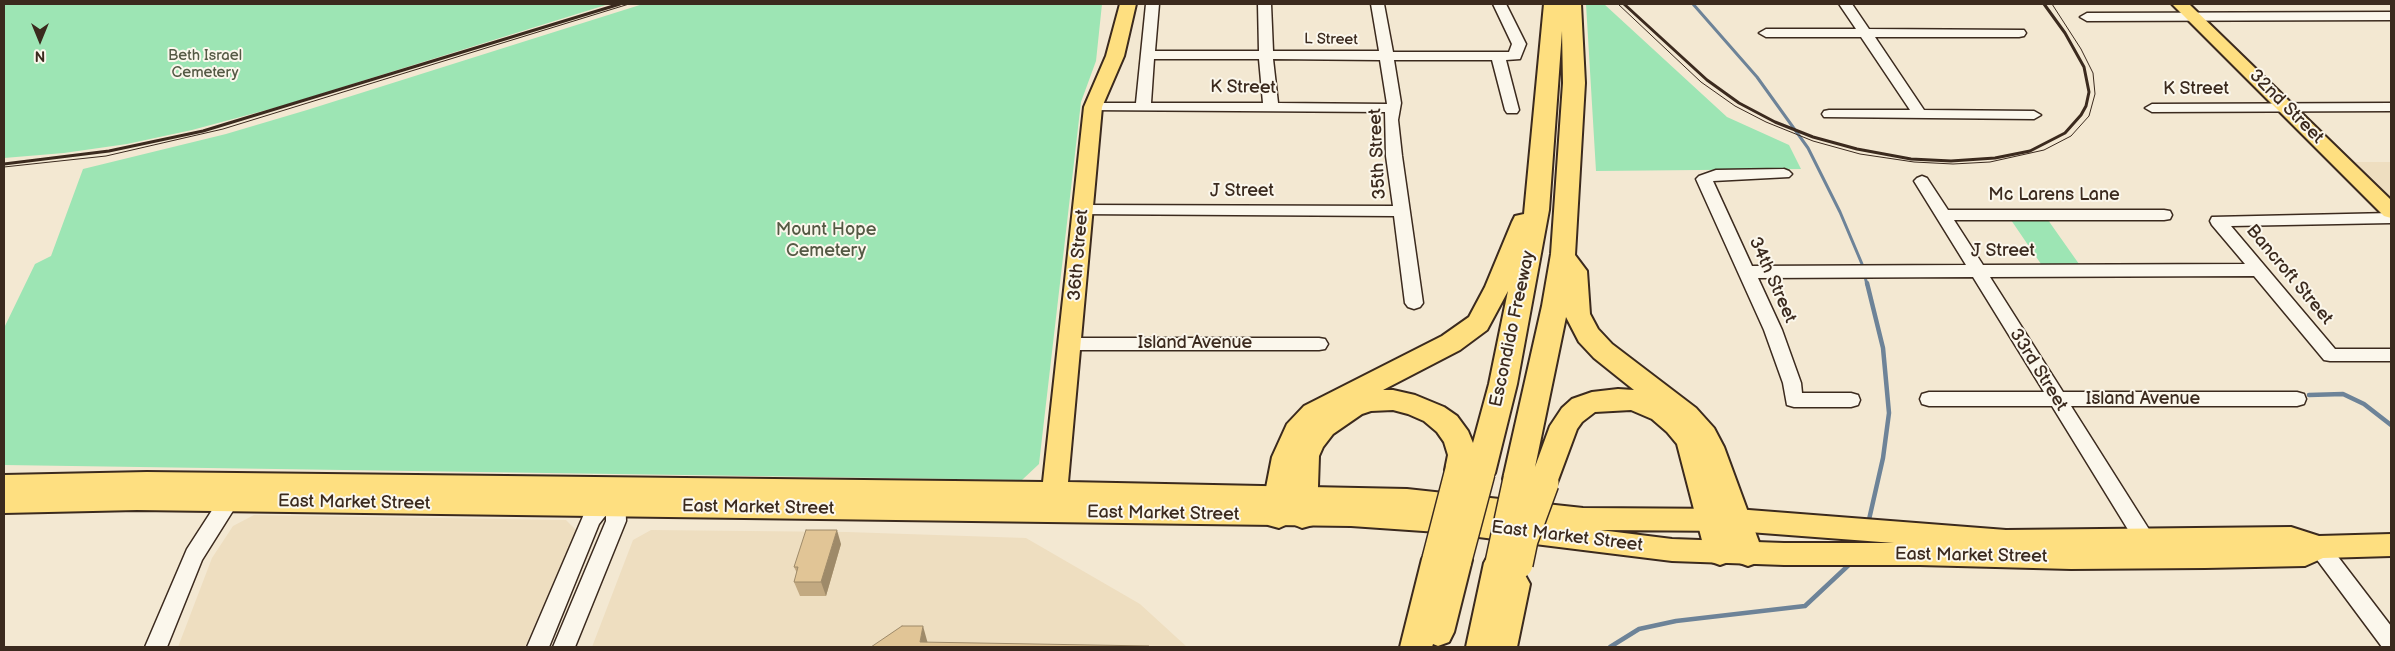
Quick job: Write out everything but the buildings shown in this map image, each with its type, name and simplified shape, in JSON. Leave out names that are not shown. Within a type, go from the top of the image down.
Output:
[{"type":"highway","name":"Escondido Freeway","points":[[1434,647],[1447,560],[1470,472],[1503,384],[1530,253],[1541,182],[1554,4]]},
{"type":"highway","name":"Escondido Freeway","points":[[1531,481],[1563,254],[1574,83],[1571,4]]},
{"type":"highway","points":[[1291,507],[1286,457],[1297,432],[1314,413],[1451,343],[1478,323],[1498,287],[1541,182]]},
{"type":"highway","points":[[1563,254],[1574,271],[1577,314],[1588,334],[1603,351],[1697,426],[1710,447],[1724,520],[1734,553]]},
{"type":"highway","points":[[1482,647],[1509,563],[1523,540],[1531,481],[1572,415],[1592,402],[1618,399],[1634,400],[1662,412],[1677,424],[1690,440],[1724,520]]},
{"type":"highway","points":[[1291,507],[1310,442],[1337,415],[1353,406],[1371,401],[1393,400],[1415,404],[1434,414],[1447,424],[1458,439],[1462,455],[1470,472]]},
{"type":"highway","points":[[1416,647],[1447,560]]},
{"type":"highway","points":[[1502,647],[1509,563]]},
{"type":"main road","name":"36th Street","points":[[1053,502],[1071,344],[1093,107],[1115,56],[1124,29],[1128,4]]},
{"type":"main road","name":"32nd Street","points":[[2187,10],[2391,210]]},
{"type":"main road","name":"East Market Street","points":[[4,485],[119,482],[235,493],[611,500],[1053,502],[1291,507],[1438,521],[1621,544],[1734,553],[1834,554],[1885,543]]},
{"type":"main road","points":[[4,493],[78,490],[119,482]]},
{"type":"main road","name":"East Market Street","points":[[4,503],[130,500],[235,493]]},
{"type":"main road","name":"East Market Street","points":[[1291,507],[1407,499],[1583,519],[1629,521],[1724,520],[1845,528],[1885,543],[2071,558],[2151,549],[2305,555],[2319,547],[2391,545]]},
{"type":"street","points":[[1143,106],[1152,4]]},
{"type":"street","points":[[1265,4],[1266,55],[1271,107]]},
{"type":"street","name":"35th Street","points":[[1378,4],[1394,103],[1391,120],[1400,211],[1414,303]]},
{"type":"street","points":[[1491,4],[1514,56]]},
{"type":"street","points":[[1500,4],[1519,44],[1514,56]]},
{"type":"street","points":[[1846,4],[1919,113]]},
{"type":"street","points":[[2086,17],[2187,10],[2391,16]]},
{"type":"street","points":[[1766,33],[2019,33]]},
{"type":"street","name":"L Street","points":[[1148,55],[1514,56]]},
{"type":"street","points":[[1498,57],[1512,110]]},
{"type":"street","name":"K Street","points":[[1093,107],[1392,108]]},
{"type":"street","name":"K Street","points":[[2152,108],[2391,107]]},
{"type":"street","points":[[1829,114],[2034,115]]},
{"type":"street","name":"34th Street","points":[[1784,174],[1716,175],[1704,179],[1773,330],[1792,383],[1794,400],[1851,400]]},
{"type":"street","name":"33rd Street","points":[[1922,181],[2151,549]]},
{"type":"street","name":"J Street","points":[[1083,210],[1400,211]]},
{"type":"street","name":"Mc Larens Lane","points":[[1943,214],[2164,215]]},
{"type":"street","name":"Bancroft Street","points":[[2391,218],[2218,221],[2330,355],[2391,355]]},
{"type":"street","name":"J Street","points":[[1747,272],[2260,270]]},
{"type":"street","name":"Island Avenue","points":[[1071,344],[1319,344]]},
{"type":"street","name":"Island Avenue","points":[[1929,399],[2297,399]]},
{"type":"street","points":[[156,647],[191,562],[235,493]]},
{"type":"street","points":[[538,647],[591,520],[611,500]]},
{"type":"street","points":[[564,647],[616,521],[611,500]]},
{"type":"street","points":[[2319,547],[2391,642]]},
{"type":"shaded area","points":[[2355,162],[2391,162],[2391,197]]},
{"type":"shaded area","points":[[254,515],[566,520],[576,530],[525,647],[178,647],[212,558],[233,526]]},
{"type":"shaded area","points":[[651,530],[847,532],[1026,538],[1140,604],[1187,647],[592,647],[633,540]]},
{"type":"green space","name":"Beth Israel Cemetery","points":[[4,4],[609,4],[285,105],[192,130],[127,144],[64,153],[4,158]]},
{"type":"green space","name":"Mount Hope Cemetery","points":[[643,4],[1102,4],[1096,61],[1081,102],[1039,464],[1022,480],[4,465],[4,328],[35,264],[51,256],[83,169],[226,134]]},
{"type":"green space","points":[[1586,4],[1604,4],[1727,117],[1789,145],[1801,169],[1596,171]]},
{"type":"green space","points":[[2011,220],[2048,220],[2079,264],[2041,264]]},
{"type":"waterway","points":[[1693,4],[1757,77],[1808,148],[1840,212],[1862,264],[1867,285]]},
{"type":"waterway","points":[[1867,283],[1883,348],[1889,413],[1883,458],[1868,524]]},
{"type":"waterway","points":[[2309,395],[2343,394],[2364,404],[2391,425]]},
{"type":"waterway","points":[[1610,647],[1639,629],[1676,621],[1805,606],[1852,562]]},
{"type":"tram line","points":[[4,167],[106,156],[223,129],[629,4]]},
{"type":"tram line","points":[[1618,4],[1701,82],[1735,106],[1766,122],[1813,141],[1860,154],[1914,162],[1953,164],[1990,162],[2044,150],[2071,136],[2089,116],[2095,94],[2093,73],[2081,49],[2052,4]]},
{"type":"railway","points":[[4,164],[109,151],[203,131],[620,4]]},
{"type":"railway","points":[[1624,4],[1707,80],[1739,103],[1775,122],[1813,137],[1857,149],[1911,159],[1951,161],[1995,158],[2030,151],[2065,133],[2081,115],[2086,106],[2089,92],[2084,67],[2065,33],[2044,4]]}]
